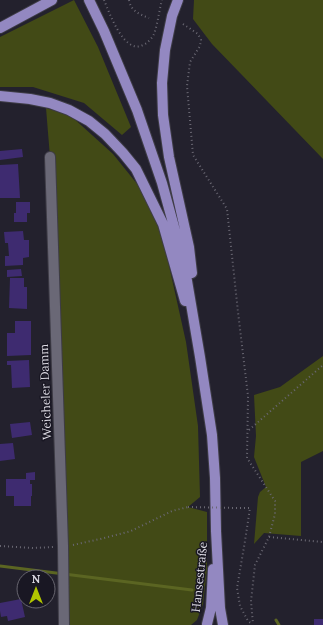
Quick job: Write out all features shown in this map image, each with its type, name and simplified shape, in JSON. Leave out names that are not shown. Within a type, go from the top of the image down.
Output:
[{"type":"main road","points":[[0,28],[52,0]]},
{"type":"main road","points":[[178,0],[172,16],[165,50],[162,83],[163,115],[169,157],[189,247],[200,357]]},
{"type":"main road","points":[[90,3],[104,31],[134,103],[162,183],[184,263],[212,435],[215,478],[216,531]]},
{"type":"main road","points":[[0,96],[30,99],[69,110],[89,121],[105,134],[136,169],[163,224],[200,357]]},
{"type":"main road","name":"Hansestraße","points":[[205,625],[211,608],[216,531]]},
{"type":"main road","name":"Hansestraße","points":[[216,531],[222,625]]},
{"type":"main road","points":[[205,625],[222,625]]},
{"type":"street","name":"Weicheler Damm","points":[[50,157],[63,546],[64,625]]},
{"type":"path","points":[[104,0],[118,31],[128,43],[134,46],[142,46],[154,35],[162,0]]},
{"type":"path","points":[[129,0],[132,9],[149,18]]},
{"type":"path","points":[[183,24],[198,34],[201,40],[200,46],[190,62],[187,86],[193,155],[227,209],[248,396],[247,458],[275,501],[275,514],[269,537],[255,565],[251,601],[253,625]]},
{"type":"path","points":[[248,431],[323,365]]},
{"type":"path","points":[[0,546],[33,548],[63,546],[100,539],[131,530],[172,511],[188,507],[250,508],[237,588],[240,606],[248,621],[253,625]]},
{"type":"path","points":[[269,537],[323,542]]},
{"type":"green space","points":[[74,0],[98,47],[131,127],[122,135],[84,103],[33,87],[0,87],[0,37]]},
{"type":"green space","points":[[194,0],[323,0],[323,159],[212,44],[193,19]]},
{"type":"green space","points":[[46,108],[71,116],[113,154],[146,195],[162,234],[186,342],[198,426],[200,497],[188,507],[207,512],[207,569],[203,604],[197,620],[191,625],[64,625],[50,157]]},
{"type":"green space","points":[[323,356],[323,451],[301,462],[301,536],[264,533],[254,544],[258,497],[260,492],[266,487],[254,457],[256,436],[254,395],[280,387]]},
{"type":"building","points":[[22,149],[23,157],[0,160],[0,151]]},
{"type":"building","points":[[18,164],[20,198],[0,198],[0,165]]},
{"type":"building","points":[[16,202],[30,202],[30,213],[27,213],[27,222],[14,222]]},
{"type":"building","points":[[23,231],[24,240],[29,240],[29,257],[23,258],[23,265],[5,266],[5,256],[9,256],[8,243],[5,243],[4,232]]},
{"type":"building","points":[[21,269],[22,276],[7,277],[7,270]]},
{"type":"building","points":[[10,278],[24,278],[24,287],[27,287],[27,309],[9,308]]},
{"type":"building","points":[[15,321],[31,321],[31,355],[7,356],[7,333],[15,333]]},
{"type":"building","points":[[29,360],[30,387],[12,388],[11,365],[7,365],[7,361]]},
{"type":"building","points":[[30,422],[32,435],[12,438],[10,424]]},
{"type":"building","points":[[13,443],[15,459],[0,461],[0,444]]},
{"type":"building","points":[[35,472],[35,480],[30,480],[30,484],[32,484],[31,506],[14,506],[14,496],[6,496],[6,479],[26,479],[26,473]]},
{"type":"building","points":[[16,600],[16,609],[23,609],[25,617],[8,621],[7,616],[1,617],[0,603]]},
{"type":"building","points":[[314,619],[323,619],[323,625],[314,625]]},
{"type":"waterway","points":[[0,566],[192,590]]},
{"type":"waterway","points":[[276,620],[279,625]]}]
